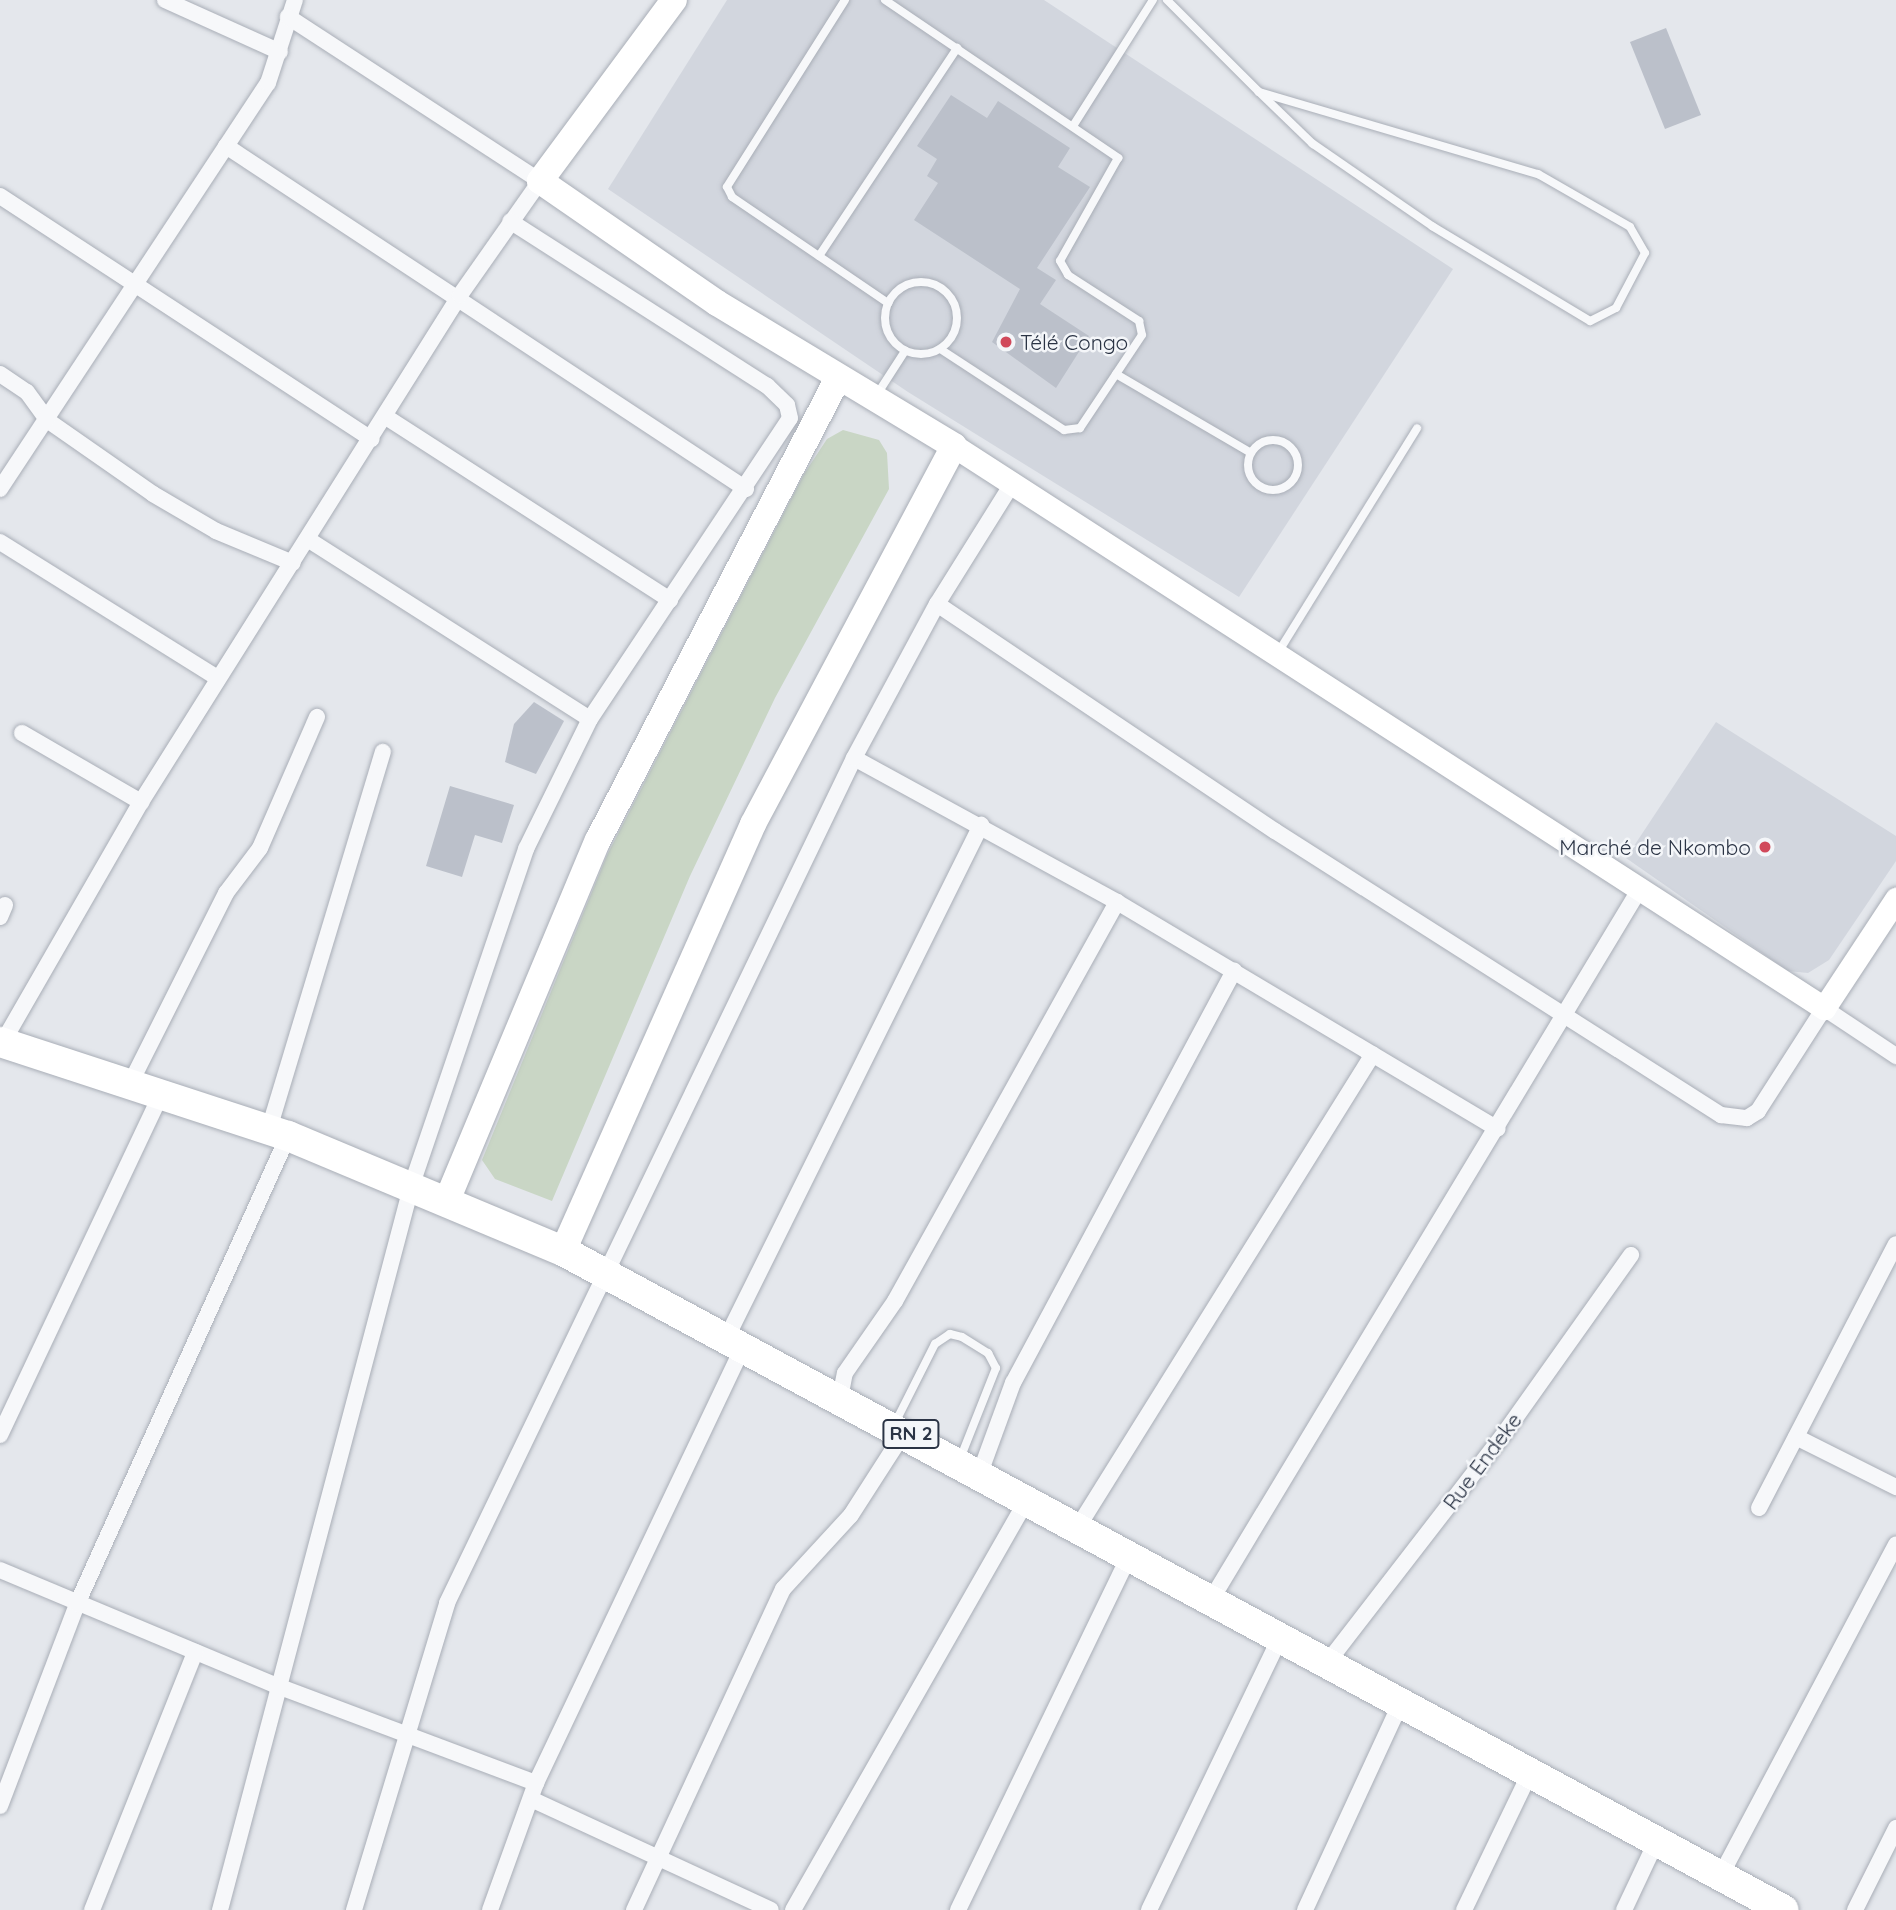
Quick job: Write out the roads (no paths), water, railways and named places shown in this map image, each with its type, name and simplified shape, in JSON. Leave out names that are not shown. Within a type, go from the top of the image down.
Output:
[{"type":"highway","name":"RN 2","points":[[1,1044],[131,1082],[279,1132],[448,1198],[563,1251],[900,1428],[1129,1557],[1281,1636],[1529,1774],[1721,1874],[1777,1908]]},
{"type":"main road","points":[[563,1251],[769,790],[954,446],[838,378],[648,258],[540,181],[674,0]]},
{"type":"main road","points":[[448,1198],[598,840],[838,378]]},
{"type":"street","points":[[165,0],[280,52]]},
{"type":"street","points":[[0,489],[268,83],[295,0]]},
{"type":"street","points":[[1,1044],[141,802],[218,678],[309,540],[460,295],[540,181],[288,16]]},
{"type":"street","points":[[226,146],[460,295],[746,489]]},
{"type":"street","points":[[0,196],[133,288],[372,439]]},
{"type":"street","points":[[220,1910],[275,1685],[412,1184],[526,849],[590,719],[788,425],[789,411],[779,395],[510,221]]},
{"type":"street","points":[[0,374],[27,392],[47,420],[216,531],[293,563]]},
{"type":"street","points":[[386,417],[670,600]]},
{"type":"street","points":[[954,446],[1014,481],[1279,651],[1896,1056]]},
{"type":"street","points":[[354,1910],[447,1603],[602,1272],[854,758],[937,604],[1014,481]]},
{"type":"street","points":[[309,540],[590,719]]},
{"type":"street","points":[[0,541],[218,678]]},
{"type":"street","points":[[937,604],[1566,1017],[1733,1120],[1747,1118],[1768,1100],[1824,1008],[1896,899]]},
{"type":"street","points":[[131,1082],[226,893],[260,849],[317,717]]},
{"type":"street","points":[[22,733],[141,802]]},
{"type":"street","points":[[0,1806],[78,1604],[279,1132],[383,752]]},
{"type":"street","points":[[854,758],[981,825],[1117,902],[1497,1129]]},
{"type":"street","points":[[490,1910],[534,1791],[736,1341],[981,825]]},
{"type":"street","points":[[1211,1600],[1566,1017],[1641,887]]},
{"type":"street","points":[[840,1398],[845,1373],[895,1301],[1117,902]]},
{"type":"street","points":[[970,1468],[1234,970]]},
{"type":"street","points":[[1078,1527],[1373,1054]]},
{"type":"street","points":[[0,1435],[162,1093]]},
{"type":"street","points":[[1759,1508],[1896,1244]]},
{"type":"street","name":"Rue Endeke","points":[[1328,1663],[1631,1255]]},
{"type":"street","points":[[634,1910],[655,1855],[783,1589],[851,1516],[900,1428]]},
{"type":"street","points":[[1796,1437],[1896,1488]]},
{"type":"street","points":[[793,1910],[1027,1499]]},
{"type":"street","points":[[1721,1874],[1896,1545]]},
{"type":"street","points":[[958,1910],[1129,1557]]},
{"type":"street","points":[[0,1570],[275,1685],[408,1734],[534,1791],[655,1855],[771,1910]]},
{"type":"street","points":[[1149,1910],[1281,1636]]},
{"type":"street","points":[[92,1910],[195,1652]]},
{"type":"street","points":[[1305,1910],[1401,1702]]},
{"type":"street","points":[[1464,1910],[1529,1774]]},
{"type":"street","points":[[1855,1910],[1896,1828]]},
{"type":"street","points":[[1624,1910],[1657,1840]]},
{"type":"lane","points":[[845,0],[727,187],[732,198],[888,303]]},
{"type":"lane","points":[[886,0],[1118,158],[1060,261],[1068,275],[1139,321],[1142,335],[1080,428],[1064,430],[940,349],[905,351]]},
{"type":"lane","points":[[1073,126],[1153,0]]},
{"type":"lane","points":[[1167,0],[1258,92],[1313,144],[1378,189],[1590,321],[1616,308],[1645,253],[1630,227],[1538,174],[1258,92]]},
{"type":"lane","points":[[819,256],[957,48]]},
{"type":"lane","points":[[905,351],[885,325],[888,303],[902,287],[922,282],[950,295],[957,324],[940,349]]},
{"type":"lane","points":[[874,399],[905,351]]},
{"type":"lane","points":[[1116,374],[1251,453]]},
{"type":"lane","points":[[1279,651],[1417,428]]},
{"type":"lane","points":[[1268,440],[1288,444],[1296,456],[1295,476],[1279,489],[1259,485],[1248,467],[1251,453],[1268,440]]},
{"type":"lane","points":[[900,1428],[935,1344],[950,1334],[962,1337],[988,1353],[996,1368],[970,1468]]},
{"type":"place","name":"Télé Congo","points":[[1006,342]]},
{"type":"place","name":"Marché de Nkombo","points":[[1765,847]]}]
